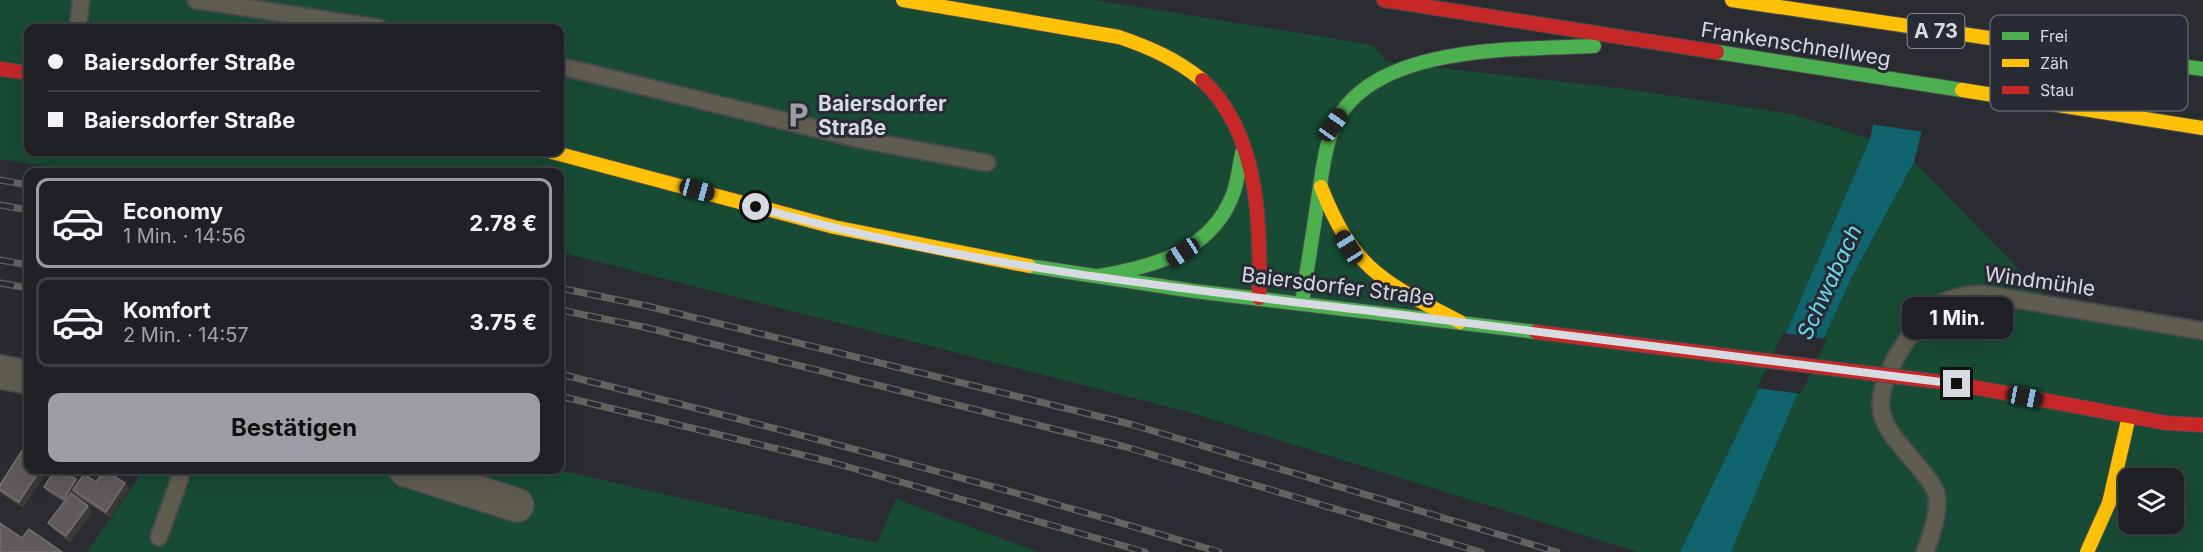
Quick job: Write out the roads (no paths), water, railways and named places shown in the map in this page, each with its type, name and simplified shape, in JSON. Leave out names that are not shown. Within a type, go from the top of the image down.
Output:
[{"type":"main road","points":[[903,0],[1085,28],[1128,38],[1164,51],[1196,72],[1214,91],[1238,130],[1255,190],[1260,234],[1259,298]]},
{"type":"main road","name":"Frankenschnellweg","points":[[1384,0],[1990,96]]},
{"type":"main road","name":"Frankenschnellweg","points":[[1735,0],[1990,39]]},
{"type":"main road","points":[[1302,303],[1333,125],[1353,97],[1379,78],[1413,66],[1462,56],[1649,41]]},
{"type":"main road","name":"Frankenschnellweg","points":[[2188,67],[2203,69]]},
{"type":"main road","points":[[0,69],[24,72]]},
{"type":"main road","name":"Frankenschnellweg","points":[[2089,111],[2203,128]]},
{"type":"main road","points":[[1099,276],[1135,270],[1170,260],[1196,243],[1218,222],[1233,195],[1242,148]]},
{"type":"main road","name":"Baiersdorfer Straße","points":[[564,155],[853,232],[1099,276],[1259,298],[1957,384],[2166,423],[2203,425]]},
{"type":"main road","points":[[1321,186],[1333,222],[1349,247],[1369,270],[1395,288],[1460,322]]},
{"type":"main road","points":[[2087,552],[2108,511],[2118,480],[2129,416]]},
{"type":"street","points":[[0,372],[24,376]]},
{"type":"street","points":[[419,474],[517,505]]},
{"type":"lane","points":[[78,24],[81,0]]},
{"type":"lane","points":[[196,0],[353,24]]},
{"type":"lane","points":[[564,67],[863,140],[987,163]]},
{"type":"lane","name":"Windmühle","points":[[1925,552],[1937,506],[1936,491],[1890,432],[1882,415],[1881,397],[1888,371],[1929,315],[1946,301],[1964,295],[1984,294],[2203,331]]},
{"type":"lane","points":[[159,537],[180,474]]},
{"type":"water","name":"Schwabach","points":[[1900,0],[1955,0],[1914,162],[1853,275],[1793,404],[1731,552],[1680,552],[1787,331],[1870,139]]},
{"type":"railway","points":[[0,180],[24,184]]},
{"type":"railway","points":[[0,205],[24,209]]},
{"type":"railway","points":[[0,260],[24,264]]},
{"type":"railway","points":[[0,283],[24,287]]},
{"type":"railway","points":[[564,289],[647,306],[1130,424],[1557,552]]},
{"type":"railway","points":[[564,311],[644,327],[1126,447],[1481,552]]},
{"type":"railway","points":[[564,375],[891,459],[1219,552]]},
{"type":"railway","points":[[564,397],[831,462],[1145,552]]},
{"type":"place","name":"Baiersdorfer Straße","points":[[798,115]]}]
